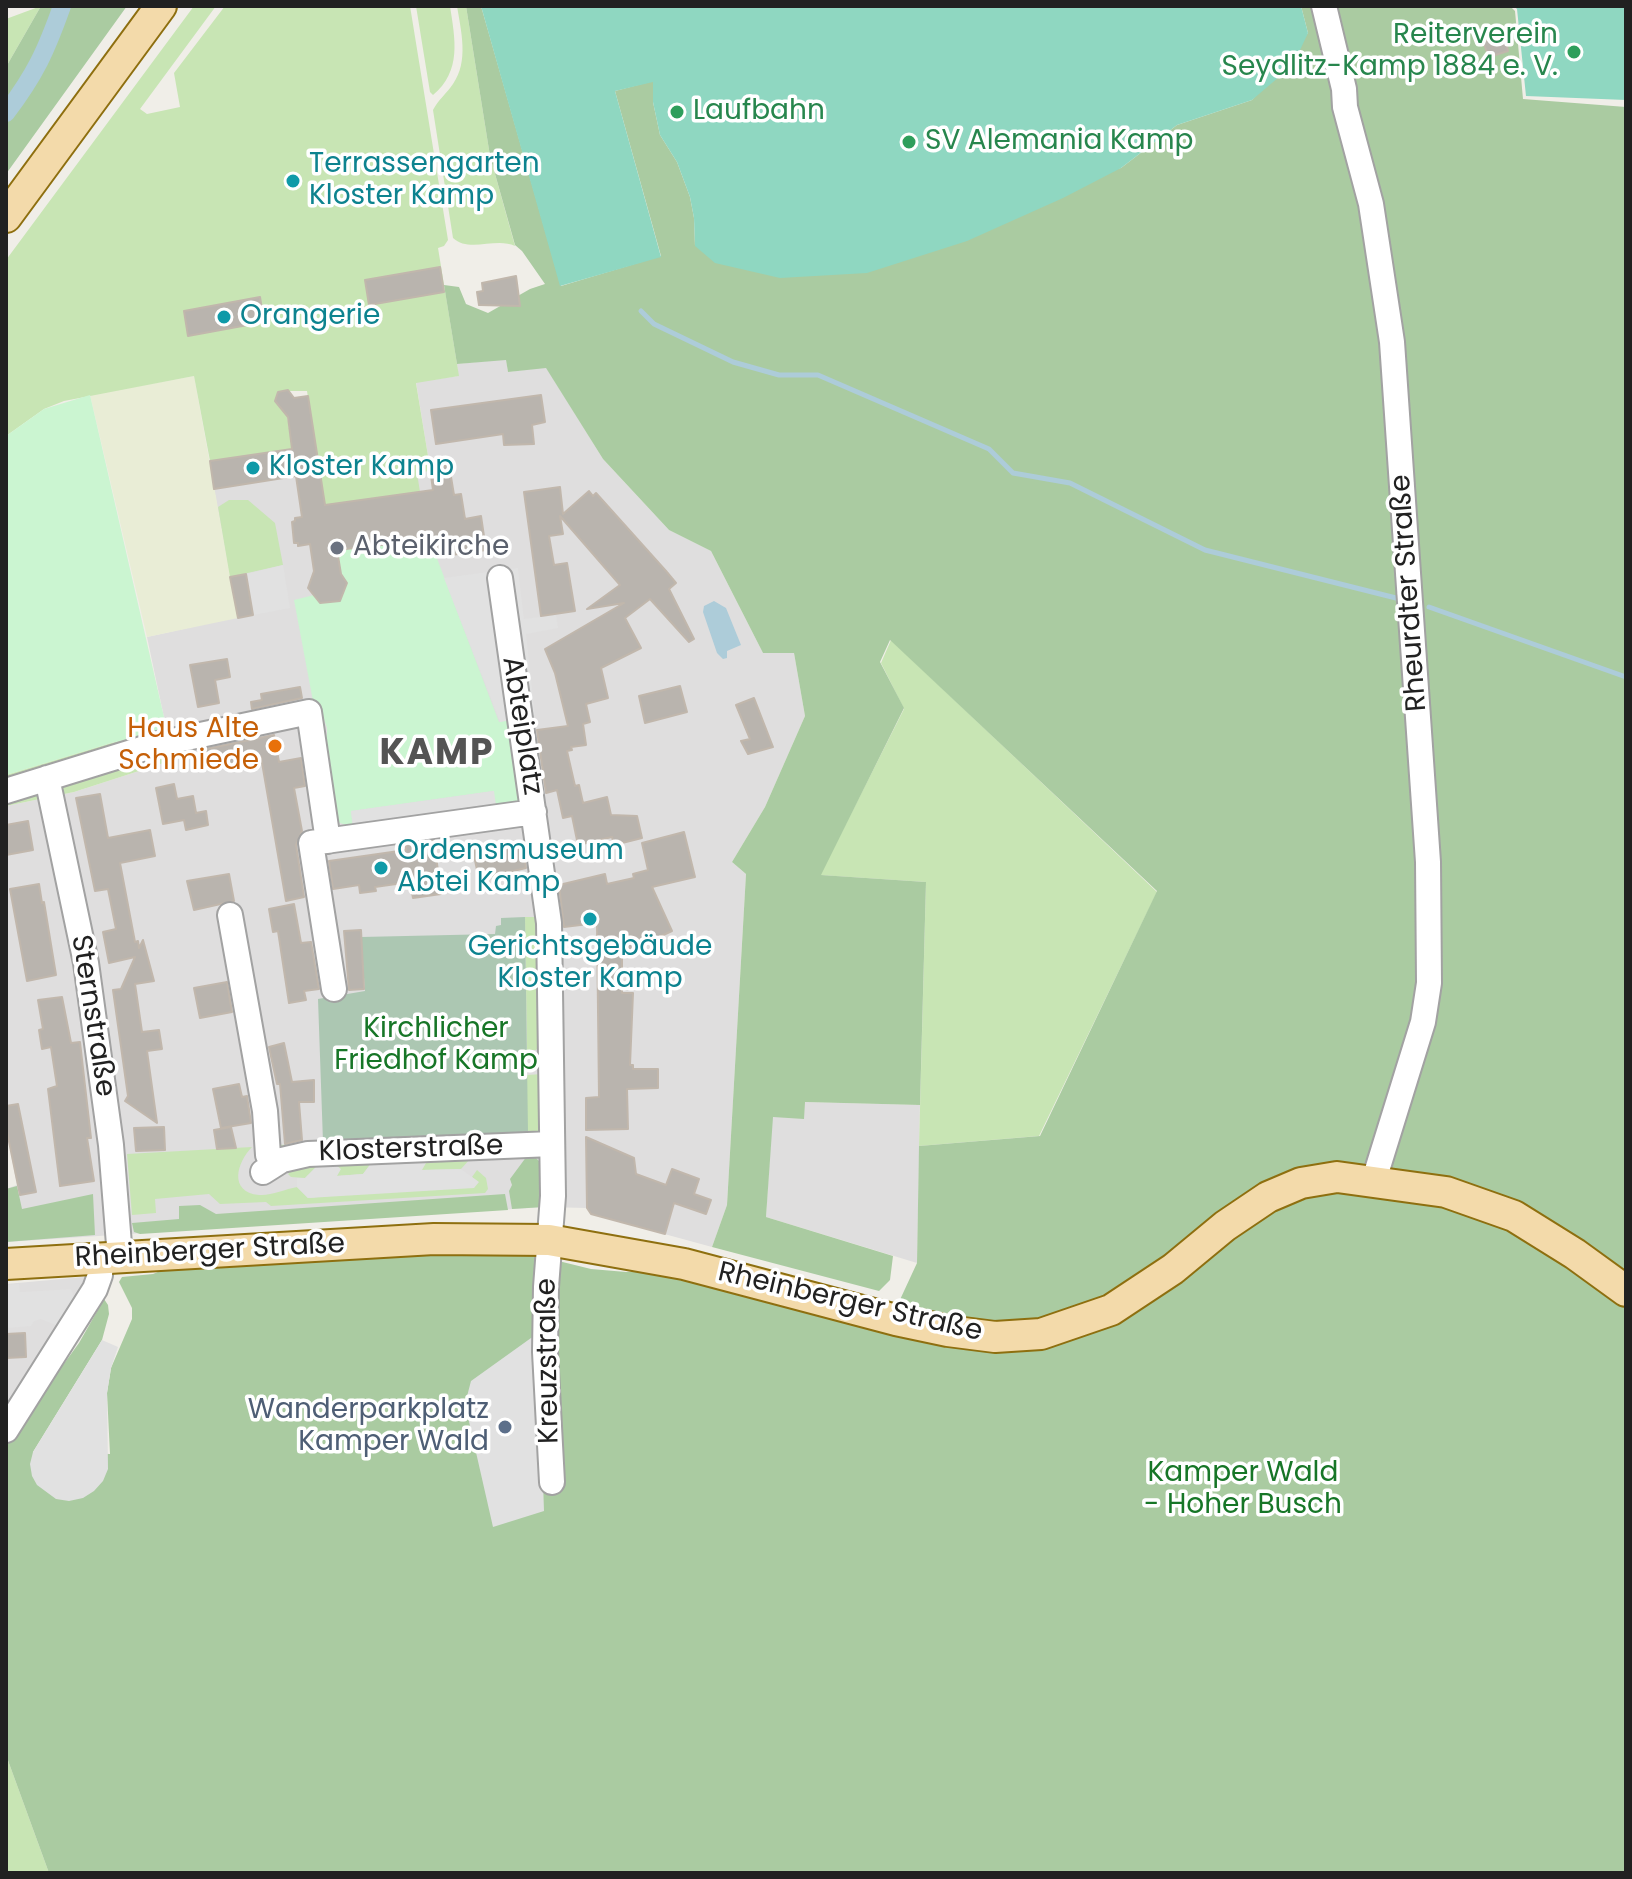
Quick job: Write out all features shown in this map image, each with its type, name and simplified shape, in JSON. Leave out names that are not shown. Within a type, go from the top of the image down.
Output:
[{"type":"main road","points":[[6,217],[161,6]]},
{"type":"main road","name":"Rheinberger Straße","points":[[6,1264],[434,1239],[549,1240],[684,1264],[948,1331],[995,1337],[1041,1334],[1111,1310],[1173,1269],[1240,1215],[1268,1197],[1301,1183],[1337,1177],[1446,1192],[1514,1216],[1626,1291]]},
{"type":"street","name":"Rheurdter Straße","points":[[1324,6],[1344,89],[1345,107],[1371,204],[1392,342],[1428,862],[1429,983],[1423,1022],[1374,1180]]},
{"type":"street","name":"Abteiplatz","points":[[328,841],[534,812],[500,578]]},
{"type":"street","points":[[6,791],[158,744],[309,712],[328,841],[311,843],[334,989]]},
{"type":"street","name":"Sternstraße","points":[[47,778],[86,963],[109,1121],[110,1258]]},
{"type":"street","points":[[534,812],[549,923],[553,1196],[549,1240]]},
{"type":"street","name":"Klosterstraße","points":[[230,915],[265,1111],[268,1168],[294,1156],[308,1154],[552,1144]]},
{"type":"street","name":"Kreuzstraße","points":[[549,1240],[545,1352],[552,1482]]},
{"type":"street","points":[[6,1430],[95,1289],[110,1258]]},
{"type":"shaded area","points":[[506,359],[508,372],[546,367],[603,459],[669,530],[711,551],[763,653],[794,653],[805,716],[765,807],[732,862],[746,874],[727,1205],[712,1247],[591,1214],[587,1208],[544,1207],[6,1242],[6,1189],[17,1185],[6,1130],[6,806],[74,792],[173,760],[147,637],[237,617],[214,489],[296,476],[299,498],[324,494],[325,505],[430,468],[416,382],[458,376],[457,364]]},
{"type":"shaded area","points":[[283,565],[290,608],[253,615],[246,574]]},
{"type":"shaded area","points":[[518,568],[524,619],[556,615],[558,628],[526,634],[535,715],[500,722],[444,578]]},
{"type":"shaded area","points":[[494,791],[496,806],[353,827],[351,811]]},
{"type":"shaded area","points":[[804,1102],[920,1105],[917,1263],[766,1217],[772,1117]]},
{"type":"shaded area","points":[[421,1159],[426,1163],[422,1170],[461,1169],[479,1182],[474,1188],[308,1198],[297,1187],[297,1178],[305,1178],[317,1166],[336,1165],[341,1169],[337,1176],[363,1174],[372,1162]]},
{"type":"shaded area","points":[[84,1277],[86,1284],[6,1420],[6,1284]]},
{"type":"shaded area","points":[[19,1284],[20,1292],[71,1289],[76,1302],[61,1327],[41,1319],[31,1326],[7,1328],[6,1285]]},
{"type":"shaded area","name":"Wanderparkplatz Kamper Wald","points":[[538,1333],[544,1511],[493,1527],[465,1404],[471,1381]]},
{"type":"shaded area","points":[[102,1340],[118,1347],[107,1393],[108,1469],[103,1481],[83,1498],[69,1501],[56,1499],[37,1485],[32,1476],[30,1464],[33,1452]]},
{"type":"green space","points":[[41,6],[6,67],[6,19]]},
{"type":"green space","points":[[41,6],[127,6],[6,174],[6,67]]},
{"type":"green space","name":"Terrassengarten Kloster Kamp","points":[[194,6],[216,6],[140,109],[147,114],[180,107],[174,73],[225,6],[410,6],[448,240],[438,248],[459,376],[416,383],[430,468],[429,471],[417,473],[420,492],[325,505],[307,391],[278,391],[275,401],[281,409],[286,408],[292,449],[210,461],[194,376],[64,401],[44,409],[6,436],[6,260]]},
{"type":"green space","points":[[416,6],[450,6],[454,42],[452,65],[449,76],[433,95],[430,92]]},
{"type":"green space","points":[[457,6],[466,6],[490,156],[515,246],[467,244],[453,238],[433,110],[453,84],[461,66],[462,36]]},
{"type":"green space","name":"Kamper Wald - Hoher Busch","points":[[466,6],[481,6],[561,286],[661,256],[615,91],[653,81],[653,102],[660,135],[677,162],[690,197],[695,246],[1121,168],[1177,125],[1252,100],[1308,33],[1301,6],[1510,6],[1515,11],[1523,99],[1626,107],[1626,1873],[49,1873],[6,1755],[6,1440],[43,1380],[63,1365],[79,1343],[104,1299],[109,1314],[102,1340],[33,1452],[110,1454],[107,1393],[111,1368],[132,1319],[132,1308],[119,1282],[122,1277],[153,1274],[165,1269],[442,1253],[526,1253],[591,1269],[626,1272],[663,1270],[896,1320],[898,1304],[917,1263],[919,1146],[1040,1136],[1157,891],[890,640],[880,662],[904,708],[821,875],[926,882],[920,1105],[805,1102],[804,1119],[773,1117],[766,1217],[893,1256],[890,1280],[879,1291],[712,1247],[727,1205],[746,874],[732,862],[765,807],[805,716],[794,653],[763,653],[711,551],[669,530],[603,459],[546,368],[508,372],[506,360],[457,364],[444,285],[459,287],[466,304],[488,313],[545,284],[515,245],[490,156]]},
{"type":"green space","name":"SV Alemania Kamp","points":[[481,6],[1301,6],[1308,33],[1293,65],[1252,100],[1177,125],[1121,168],[1063,198],[967,241],[867,273],[780,278],[715,263],[695,246],[690,197],[677,162],[660,135],[653,102],[653,82],[615,91],[661,257],[560,286]]},
{"type":"green space","name":"Reiterverein Seydlitz-Kamp 1884 e. V.","points":[[1514,6],[1626,6],[1626,100],[1526,96],[1517,9]]},
{"type":"green space","points":[[194,376],[238,618],[147,637],[90,395]]},
{"type":"green space","points":[[90,395],[167,730],[111,743],[6,775],[6,436],[44,409]]},
{"type":"green space","points":[[229,500],[248,500],[275,523],[283,565],[230,577],[218,507]]},
{"type":"green space","points":[[416,541],[417,554],[435,553],[499,722],[511,720],[520,802],[496,806],[493,791],[351,811],[353,827],[337,822],[331,815],[321,746],[327,728],[324,719],[315,712],[294,600],[314,595],[320,603],[340,600],[347,583],[333,559],[338,559],[337,550]]},
{"type":"green space","points":[[891,640],[1157,892],[1039,1136],[919,1146],[926,882],[820,875],[904,709],[881,663]]},
{"type":"green space","points":[[167,730],[173,760],[74,792],[6,806],[6,775],[111,743]]},
{"type":"green space","points":[[525,917],[539,917],[542,1043],[536,1050],[527,1050]]},
{"type":"green space","name":"Kirchlicher Friedhof Kamp","points":[[525,917],[528,1133],[323,1142],[318,999],[365,991],[361,937],[495,934],[496,926],[501,925],[501,918]]},
{"type":"green space","points":[[543,1074],[540,1133],[279,1149],[279,1145],[527,1133],[527,1075]]},
{"type":"green space","points":[[252,1147],[242,1160],[238,1176],[243,1188],[259,1195],[297,1187],[308,1198],[478,1182],[472,1177],[477,1170],[486,1178],[488,1189],[485,1193],[271,1206],[266,1202],[220,1204],[209,1194],[155,1199],[156,1213],[132,1215],[127,1154]]},
{"type":"green space","points":[[527,1156],[535,1157],[543,1165],[544,1207],[512,1209],[510,1179]]},
{"type":"green space","points":[[470,1159],[461,1169],[421,1170],[372,1162],[363,1174],[335,1176],[317,1166],[305,1178],[288,1174],[299,1163]]},
{"type":"green space","points":[[17,1186],[22,1209],[93,1194],[95,1235],[6,1242],[6,1189]]},
{"type":"green space","points":[[505,1194],[508,1210],[140,1234],[134,1232],[132,1223],[179,1219],[179,1206],[200,1205],[216,1214]]},
{"type":"green space","points":[[6,1755],[49,1873],[6,1873]]},
{"type":"water","points":[[714,601],[726,608],[741,645],[727,651],[727,658],[723,659],[717,653],[703,612],[704,606]]},
{"type":"building","points":[[1504,34],[1508,51],[1489,57],[1483,42]]},
{"type":"building","name":"Orangerie","points":[[440,267],[444,292],[369,305],[365,280]]},
{"type":"building","points":[[516,276],[520,306],[479,305],[477,292],[483,291],[482,283]]},
{"type":"building","name":"Orangerie","points":[[260,297],[264,322],[188,336],[184,311]]},
{"type":"building","points":[[288,390],[294,398],[308,396],[325,505],[433,490],[430,468],[449,465],[454,495],[461,494],[465,519],[481,516],[486,550],[444,556],[443,550],[417,554],[416,541],[337,550],[341,574],[347,583],[340,601],[320,603],[308,588],[314,571],[310,544],[298,546],[294,543],[292,522],[302,517],[296,476],[214,489],[210,461],[292,449],[288,417],[275,401],[278,392]]},
{"type":"building","points":[[541,395],[545,422],[532,425],[534,444],[504,445],[503,434],[436,444],[431,410]]},
{"type":"building","points":[[560,487],[563,514],[589,491],[593,496],[596,493],[666,571],[676,583],[669,589],[694,639],[689,642],[650,599],[625,618],[641,648],[601,668],[608,698],[586,704],[590,722],[583,724],[586,745],[571,747],[572,750],[567,751],[575,786],[579,785],[583,803],[607,797],[611,815],[637,816],[642,838],[614,845],[612,837],[578,845],[572,816],[563,818],[557,790],[546,793],[537,730],[568,726],[555,673],[545,649],[624,603],[587,609],[620,585],[560,516],[563,534],[549,536],[554,565],[567,563],[575,611],[541,616],[524,492]]},
{"type":"building","points":[[246,574],[253,615],[238,618],[230,577]]},
{"type":"building","points":[[227,659],[230,677],[215,680],[219,703],[198,707],[190,665]]},
{"type":"building","points":[[680,686],[687,712],[645,723],[639,696]]},
{"type":"building","points":[[300,687],[302,698],[252,709],[251,702],[262,700],[261,694]]},
{"type":"building","points":[[754,698],[773,747],[748,754],[741,741],[750,739],[736,705]]},
{"type":"building","points":[[274,735],[279,762],[301,758],[305,786],[294,788],[302,831],[296,845],[304,897],[286,901],[261,757],[205,768],[201,750]]},
{"type":"building","points":[[174,784],[177,799],[193,796],[196,813],[206,811],[208,825],[186,830],[184,820],[163,824],[156,788]]},
{"type":"building","points":[[100,794],[108,838],[150,830],[155,856],[120,863],[135,942],[138,941],[139,948],[143,940],[154,981],[135,984],[142,1032],[159,1030],[162,1049],[147,1051],[157,1123],[125,1101],[128,1096],[113,990],[121,989],[135,957],[109,963],[103,932],[116,929],[108,889],[95,891],[76,798]]},
{"type":"building","points":[[28,821],[33,850],[6,855],[6,825]]},
{"type":"building","points":[[684,832],[695,877],[652,887],[672,931],[622,954],[622,993],[633,993],[630,1065],[633,1069],[658,1069],[658,1088],[627,1089],[628,1129],[586,1130],[586,1098],[599,1097],[597,923],[564,927],[559,885],[605,874],[607,884],[634,878],[633,874],[648,870],[642,843]]},
{"type":"building","points":[[434,841],[441,894],[413,898],[410,882],[375,887],[376,891],[360,893],[359,885],[333,889],[329,861],[406,850],[406,845]]},
{"type":"building","points":[[522,841],[526,868],[479,879],[473,851]]},
{"type":"building","points":[[229,874],[234,901],[194,910],[187,881]]},
{"type":"building","points":[[39,884],[56,975],[27,981],[10,889]]},
{"type":"building","points":[[294,904],[301,943],[311,942],[319,989],[304,991],[306,1000],[289,1003],[278,931],[273,932],[269,909]]},
{"type":"building","points":[[361,930],[364,989],[349,990],[344,931]]},
{"type":"building","points":[[227,982],[232,1012],[200,1018],[194,988]]},
{"type":"building","points":[[62,997],[71,1043],[80,1042],[91,1138],[87,1138],[94,1181],[60,1186],[48,1089],[57,1086],[51,1047],[42,1049],[39,1030],[43,1029],[38,1000]]},
{"type":"building","points":[[284,1043],[292,1082],[314,1080],[314,1102],[299,1102],[302,1140],[285,1144],[280,1084],[277,1084],[269,1047]]},
{"type":"building","points":[[239,1084],[242,1097],[247,1096],[251,1123],[221,1128],[213,1089]]},
{"type":"building","points":[[18,1104],[36,1192],[20,1195],[6,1127],[6,1106]]},
{"type":"building","points":[[164,1127],[165,1150],[136,1151],[134,1128]]},
{"type":"building","points":[[231,1127],[236,1148],[217,1149],[214,1130]]},
{"type":"building","points":[[586,1137],[634,1158],[636,1174],[666,1185],[672,1169],[699,1179],[694,1194],[711,1200],[706,1214],[674,1203],[665,1234],[591,1214],[587,1208]]},
{"type":"building","points":[[25,1333],[26,1357],[6,1358],[6,1334]]},
{"type":"waterway","points":[[6,113],[39,62],[62,6]]},
{"type":"waterway","points":[[641,311],[654,324],[733,362],[779,375],[818,375],[989,449],[1013,473],[1070,483],[1205,550],[1396,598]]},
{"type":"waterway","points":[[1429,607],[1626,677]]},
{"type":"place","name":"Reiterverein Seydlitz-Kamp 1884 e. V.","points":[[1574,52]]},
{"type":"place","name":"Laufbahn","points":[[677,112]]},
{"type":"place","name":"SV Alemania Kamp","points":[[909,142]]},
{"type":"place","name":"Terrassengarten Kloster Kamp","points":[[293,181]]},
{"type":"place","name":"Orangerie","points":[[224,317]]},
{"type":"place","name":"Kloster Kamp","points":[[253,468]]},
{"type":"place","name":"Abteikirche","points":[[337,548]]},
{"type":"place","name":"Haus Alte Schmiede","points":[[275,746]]},
{"type":"place","name":"Ordensmuseum Abtei Kamp","points":[[381,868]]},
{"type":"place","name":"Gerichtsgebäude Kloster Kamp","points":[[590,919]]},
{"type":"place","name":"Wanderparkplatz Kamper Wald","points":[[505,1427]]},
{"type":"district","name":"KAMP","points":[[437,755]]}]
